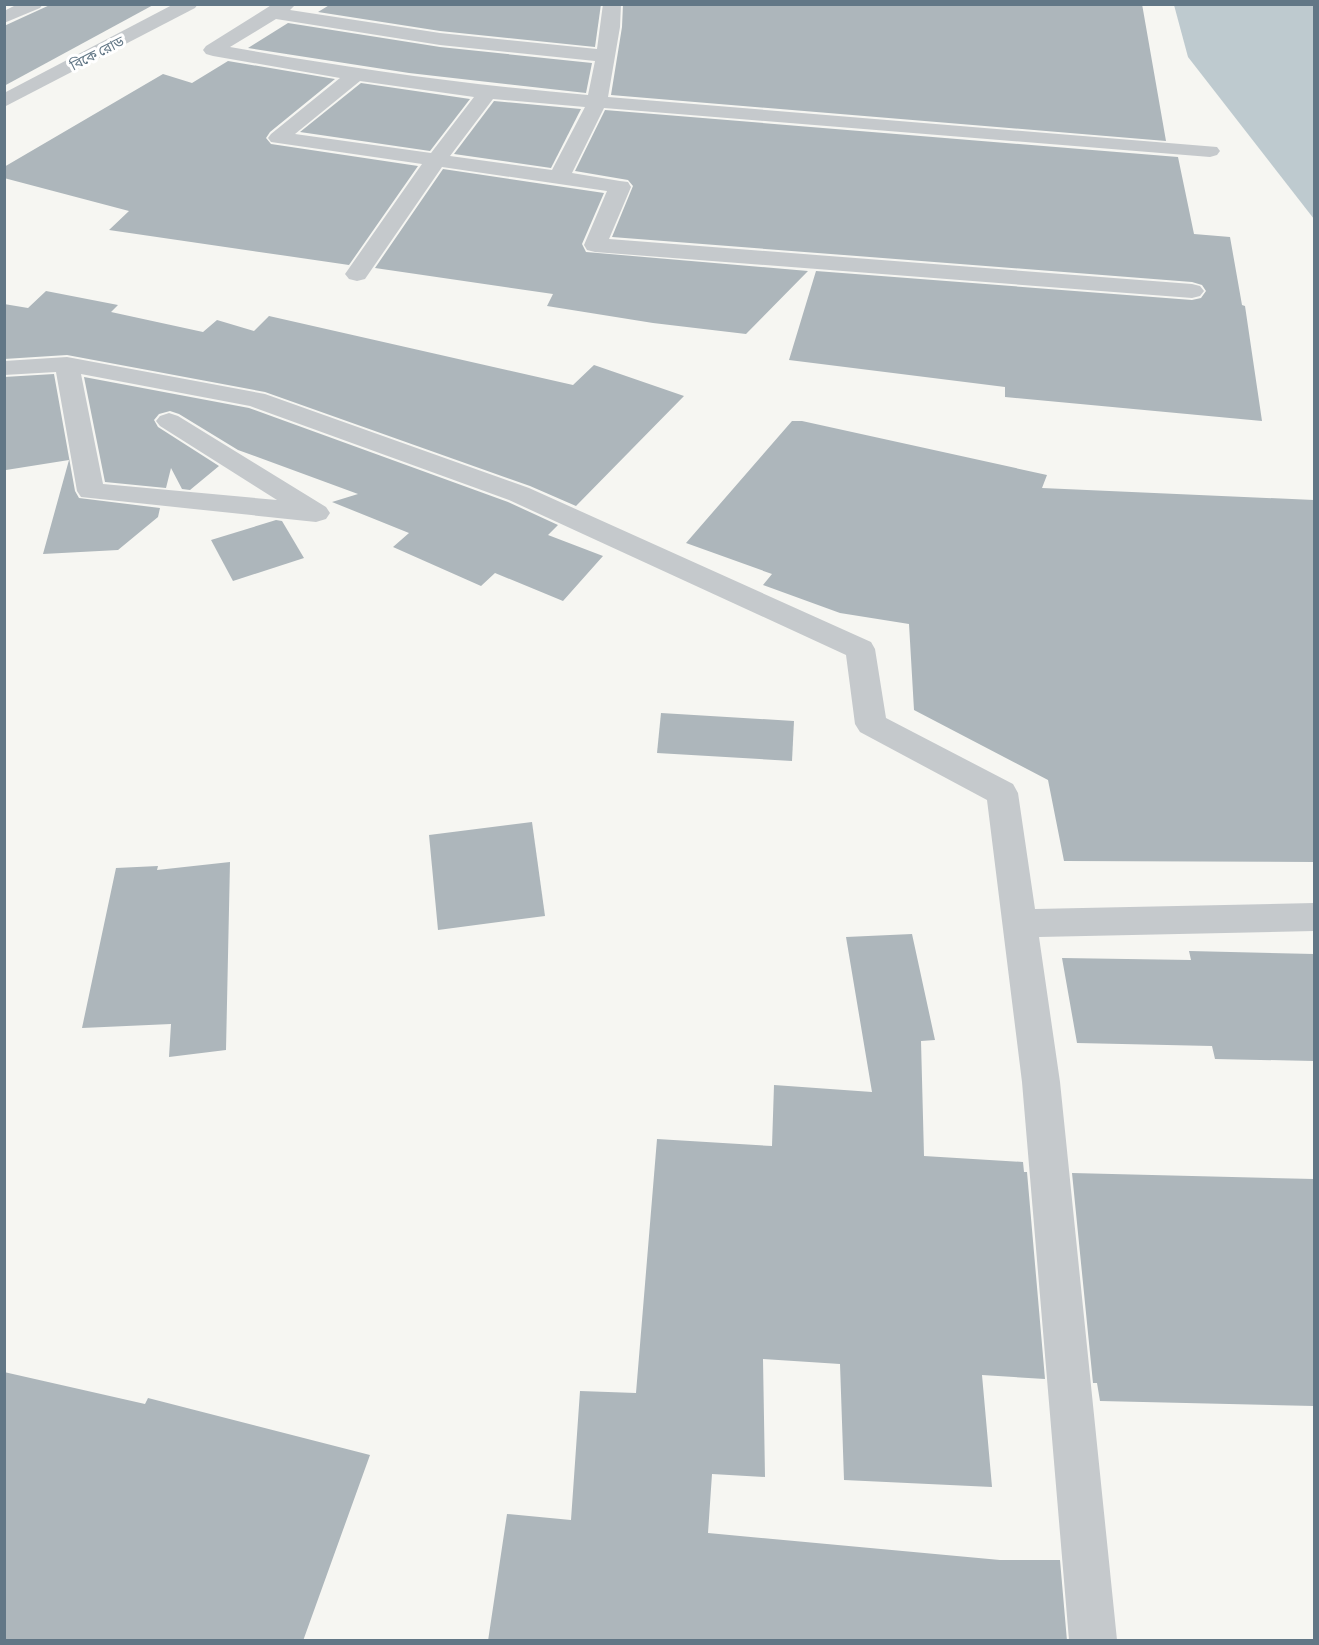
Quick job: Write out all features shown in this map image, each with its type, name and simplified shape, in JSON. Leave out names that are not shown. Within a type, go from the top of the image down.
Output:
[{"type":"street","points":[[4,18],[34,4]]},
{"type":"street","name":"বিকে রোড","points":[[4,101],[189,4]]},
{"type":"street","points":[[559,177],[597,102],[612,4]]},
{"type":"street","points":[[605,56],[440,39],[280,9],[213,50],[356,75],[488,93],[1210,152]]},
{"type":"street","points":[[356,75],[278,138],[620,187],[594,245],[1192,291]]},
{"type":"street","points":[[357,274],[436,160],[488,93]]},
{"type":"street","points":[[67,364],[91,491],[316,513],[169,421]]},
{"type":"street","points":[[4,368],[67,364],[267,403],[519,494],[860,649],[871,724],[1002,793],[1042,1093],[1093,1641]]},
{"type":"street","points":[[1020,923],[1314,917]]},
{"type":"shaded area","points":[[1174,5],[1314,5],[1314,219],[1188,57]]},
{"type":"building","points":[[52,4],[155,4],[4,86],[4,26]]},
{"type":"building","points":[[331,4],[601,4],[595,47],[440,31],[318,12]]},
{"type":"building","points":[[623,4],[1142,4],[1166,141],[611,95],[622,27]]},
{"type":"building","points":[[288,23],[440,47],[592,63],[586,93],[409,73],[248,48]]},
{"type":"building","points":[[228,61],[335,79],[270,132],[266,138],[271,144],[418,166],[349,265],[109,230],[129,211],[4,178],[4,167],[163,74],[192,83]]},
{"type":"building","points":[[361,83],[470,99],[430,151],[300,132]]},
{"type":"building","points":[[494,101],[581,109],[551,168],[454,154]]},
{"type":"building","points":[[605,110],[1178,157],[1194,234],[1230,237],[1242,305],[1245,306],[1262,421],[1005,397],[1005,387],[789,360],[816,271],[1192,300],[1201,298],[1206,291],[1202,285],[1192,282],[612,237],[633,186],[628,180],[575,171]]},
{"type":"building","points":[[443,169],[604,193],[582,244],[586,252],[808,271],[746,334],[653,323],[547,306],[553,294],[375,268]]},
{"type":"building","points":[[46,291],[118,305],[111,312],[203,332],[217,320],[254,331],[269,316],[573,385],[594,365],[684,396],[576,506],[530,486],[265,392],[67,355],[4,359],[4,304],[28,308]]},
{"type":"building","points":[[54,374],[75,491],[79,498],[160,508],[158,517],[118,550],[43,554],[69,460],[6,470],[4,377]]},
{"type":"building","points":[[84,377],[249,408],[508,502],[558,525],[548,535],[603,556],[563,601],[495,573],[481,586],[393,547],[409,533],[332,502],[358,494],[238,450],[179,414],[170,411],[159,414],[154,420],[158,427],[219,466],[190,490],[182,489],[171,468],[166,488],[105,482]]},
{"type":"building","points":[[792,421],[802,421],[1047,475],[1042,488],[1314,500],[1314,862],[1064,861],[1048,780],[914,710],[909,624],[840,613],[763,585],[772,574],[686,543]]},
{"type":"building","points":[[276,520],[282,521],[304,558],[233,581],[211,540]]},
{"type":"building","points":[[661,713],[794,721],[792,761],[657,753]]},
{"type":"building","points":[[532,822],[545,916],[438,930],[429,835]]},
{"type":"building","points":[[230,862],[226,1050],[169,1057],[171,1024],[82,1028],[116,868],[158,866],[157,870]]},
{"type":"building","points":[[912,934],[935,1040],[921,1041],[924,1156],[1023,1162],[1024,1172],[1027,1172],[1045,1379],[982,1375],[992,1487],[844,1480],[840,1364],[763,1359],[765,1477],[712,1474],[708,1533],[1000,1560],[1060,1560],[1067,1641],[488,1641],[507,1514],[571,1520],[580,1391],[636,1393],[657,1139],[772,1146],[774,1085],[872,1092],[846,937]]},
{"type":"building","points":[[1189,951],[1314,954],[1314,1061],[1215,1059],[1212,1046],[1077,1043],[1062,958],[1191,960]]},
{"type":"building","points":[[1072,1173],[1314,1179],[1314,1406],[1100,1401],[1097,1383],[1093,1383]]},
{"type":"building","points":[[4,1372],[145,1404],[148,1398],[370,1455],[303,1641],[4,1641]]}]
